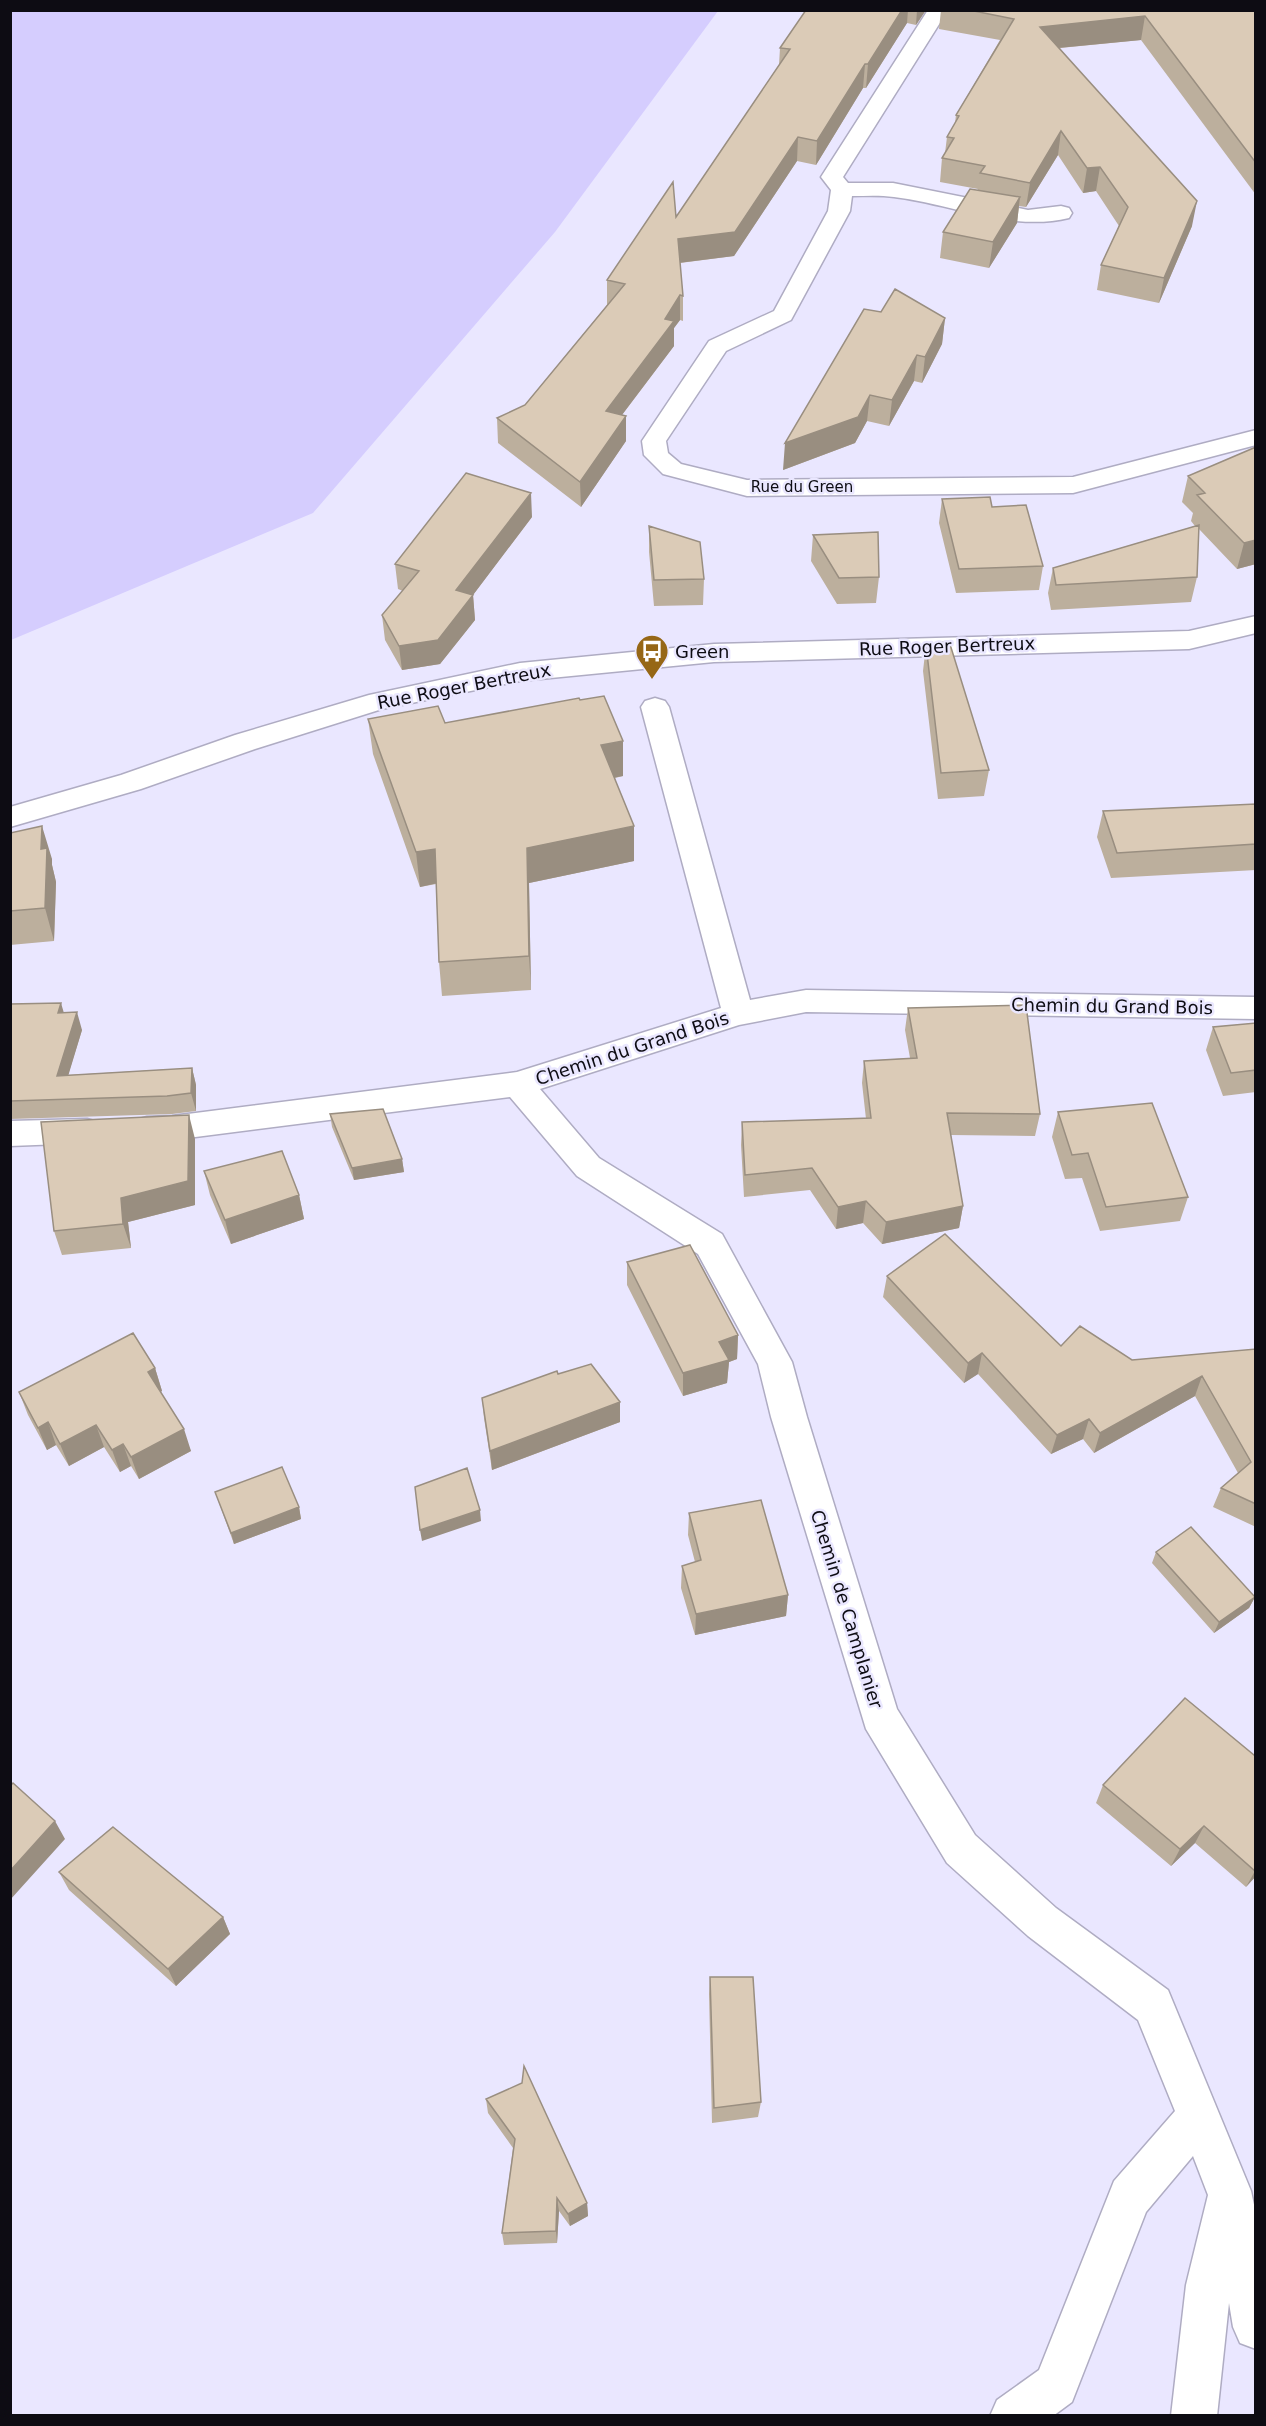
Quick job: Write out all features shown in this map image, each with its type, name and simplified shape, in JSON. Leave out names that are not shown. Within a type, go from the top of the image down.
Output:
[{"type":"street","name":"Rue du Green","points":[[938,10],[832,177],[842,189],[839,211],[783,315],[717,346],[654,441],[656,456],[672,469],[747,488],[1073,485],[1256,437]]},
{"type":"street","points":[[842,189],[893,190],[1028,217],[1061,213]]},
{"type":"street","name":"Rue Roger Bertreux","points":[[10,817],[131,782],[245,742],[378,701],[520,672],[714,652],[1189,640],[1256,624]]},
{"type":"street","points":[[655,707],[738,1014]]},
{"type":"street","name":"Chemin du Grand Bois","points":[[10,1134],[172,1128],[518,1084],[738,1014],[806,1001],[1256,1008]]},
{"type":"street","name":"Chemin de Camplanier","points":[[518,1084],[588,1167],[710,1244],[775,1362],[789,1417],[880,1716],[961,1849],[1042,1922],[1152,2005],[1229,2192],[1256,2327]]},
{"type":"street","points":[[1013,2415],[1056,2386],[1082,2314],[1130,2197],[1199,2116]]},
{"type":"street","points":[[1194,2415],[1209,2285],[1229,2192]]},
{"type":"shaded area","points":[[11,10],[718,11],[555,232],[313,513],[11,640]]},
{"type":"building","points":[[806,10],[902,10],[817,141],[798,137],[735,232],[678,239],[683,296],[680,295],[665,319],[674,321],[606,411],[626,416],[580,482],[497,418],[525,405],[625,284],[607,280],[673,182],[676,217],[790,49],[780,48]]},
{"type":"building","points":[[969,10],[1256,10],[1256,163],[1145,16],[1040,27],[1197,201],[1164,278],[1101,265],[1128,207],[1100,167],[1087,168],[1061,131],[1030,183],[980,173],[985,166],[942,158],[954,138],[947,137],[959,116],[956,115],[1014,19]]},
{"type":"building","points":[[970,189],[1020,197],[993,242],[943,232]]},
{"type":"building","points":[[895,289],[945,318],[925,357],[917,355],[892,400],[870,395],[858,417],[785,443],[864,309],[881,312]]},
{"type":"building","points":[[1256,447],[1256,540],[1244,543],[1197,495],[1205,493],[1188,476]]},
{"type":"building","points":[[466,473],[531,493],[456,590],[473,595],[438,640],[399,646],[382,615],[419,571],[395,564]]},
{"type":"building","points":[[990,497],[992,507],[1026,505],[1043,566],[959,569],[942,499]]},
{"type":"building","points":[[1199,525],[1197,577],[1056,585],[1053,568]]},
{"type":"building","points":[[649,526],[700,542],[704,579],[654,580]]},
{"type":"building","points":[[878,532],[879,577],[839,578],[813,535]]},
{"type":"building","points":[[949,641],[989,770],[941,773],[926,645]]},
{"type":"building","points":[[604,696],[623,741],[601,745],[634,826],[527,848],[529,956],[439,962],[435,849],[416,852],[368,719],[438,706],[445,723],[579,698],[580,700]]},
{"type":"building","points":[[1256,804],[1256,844],[1117,853],[1103,811]]},
{"type":"building","points":[[42,826],[41,849],[47,848],[45,908],[10,911],[10,833]]},
{"type":"building","points":[[61,1003],[58,1013],[77,1012],[57,1076],[192,1068],[191,1093],[167,1096],[10,1101],[10,1004]]},
{"type":"building","points":[[1026,1005],[1040,1114],[947,1113],[963,1206],[886,1222],[866,1201],[838,1207],[812,1168],[745,1175],[742,1122],[871,1118],[864,1061],[917,1058],[908,1008]]},
{"type":"building","points":[[1256,1023],[1256,1070],[1231,1073],[1213,1027]]},
{"type":"building","points":[[1152,1103],[1188,1197],[1106,1207],[1088,1153],[1072,1155],[1058,1112]]},
{"type":"building","points":[[383,1109],[402,1159],[352,1168],[330,1114]]},
{"type":"building","points":[[189,1115],[188,1181],[121,1198],[123,1224],[54,1231],[41,1122]]},
{"type":"building","points":[[282,1151],[299,1195],[225,1220],[204,1171]]},
{"type":"building","points":[[945,1234],[1061,1346],[1080,1326],[1132,1360],[1256,1349],[1256,1504],[1221,1488],[1251,1462],[1202,1376],[1100,1433],[1089,1419],[1057,1435],[982,1353],[968,1363],[887,1276]]},
{"type":"building","points":[[690,1245],[738,1335],[719,1342],[729,1360],[683,1373],[627,1262]]},
{"type":"building","points":[[133,1333],[155,1368],[148,1372],[184,1429],[131,1457],[123,1444],[112,1450],[96,1425],[60,1444],[48,1422],[38,1428],[19,1392]]},
{"type":"building","points":[[591,1364],[620,1402],[490,1451],[482,1398],[557,1371],[558,1374]]},
{"type":"building","points":[[282,1467],[299,1507],[231,1533],[215,1492]]},
{"type":"building","points":[[467,1468],[480,1510],[420,1530],[415,1487]]},
{"type":"building","points":[[761,1500],[788,1595],[696,1614],[682,1566],[701,1560],[689,1513]]},
{"type":"building","points":[[1191,1527],[1255,1597],[1219,1622],[1156,1552]]},
{"type":"building","points":[[1185,1698],[1254,1755],[1256,1753],[1255,1871],[1204,1826],[1180,1849],[1103,1785]]},
{"type":"building","points":[[13,1783],[55,1821],[10,1871],[10,1786]]},
{"type":"building","points":[[113,1827],[223,1917],[168,1969],[59,1872]]},
{"type":"building","points":[[710,1977],[753,1977],[761,2102],[714,2108]]},
{"type":"building","points":[[524,2066],[587,2203],[568,2214],[557,2198],[556,2231],[502,2233],[515,2139],[486,2099],[522,2083]]},
{"type":"place","name":"Green","points":[[652,680]]}]
